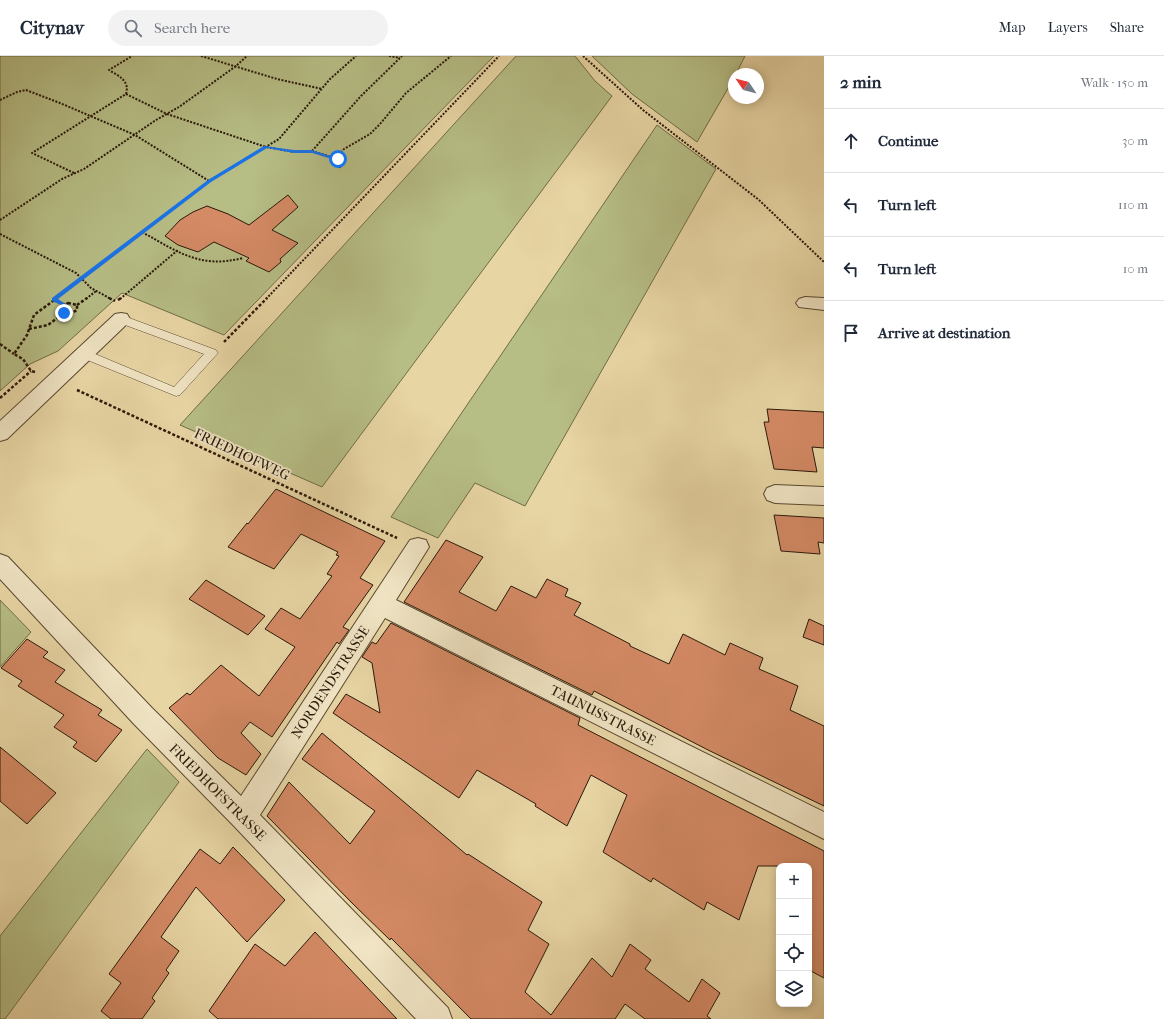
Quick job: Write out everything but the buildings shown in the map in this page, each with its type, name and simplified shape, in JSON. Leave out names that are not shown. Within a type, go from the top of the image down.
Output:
[{"type":"street","points":[[805,303],[824,304]]},
{"type":"street","points":[[0,433],[121,319]]},
{"type":"street","points":[[775,494],[824,496]]},
{"type":"street","name":"NORDENDSTRASSE","points":[[243,817],[418,547]]},
{"type":"street","name":"FRIEDHOFSTRASSE","points":[[0,564],[143,716],[243,817],[437,1019]]},
{"type":"street","name":"TAUNUSSTRASSE","points":[[381,604],[824,826]]},
{"type":"lane","points":[[84,354],[176,392],[212,353],[121,319]]},
{"type":"path","points":[[74,173],[32,153],[126,94],[128,88],[124,80],[109,70],[132,56]]},
{"type":"path","points":[[201,56],[277,79],[322,90]]},
{"type":"path","points":[[0,220],[62,179],[84,169],[180,107],[248,56]]},
{"type":"path","points":[[14,354],[27,335],[34,315],[209,181],[279,139],[330,79],[356,56]]},
{"type":"path","points":[[389,56],[400,58]]},
{"type":"path","points":[[312,152],[360,96],[402,56]]},
{"type":"path","points":[[340,168],[337,156],[343,149],[369,134],[385,119],[403,95],[417,82],[451,56]]},
{"type":"path","points":[[212,353],[237,330],[499,56]]},
{"type":"path","points":[[583,56],[643,110],[759,200],[824,262]]},
{"type":"path","points":[[0,100],[17,92],[26,90],[60,102],[135,135],[209,181]]},
{"type":"path","points":[[126,94],[167,114],[266,147],[294,152],[312,152],[338,159]]},
{"type":"path","points":[[142,232],[191,257],[206,262],[222,263],[243,258]]},
{"type":"path","points":[[0,234],[76,273],[81,279],[96,290],[116,301],[178,250]]},
{"type":"path","points":[[29,329],[48,325],[64,313],[74,312],[77,310],[77,305],[96,290]]},
{"type":"path","points":[[54,300],[65,305]]},
{"type":"path","points":[[64,313],[61,309],[65,305],[72,303],[77,305]]},
{"type":"path","points":[[0,344],[23,359],[31,371],[0,398]]},
{"type":"path","name":"FRIEDHOFWEG","points":[[56,380],[418,547]]},
{"type":"green space","points":[[0,56],[494,56],[224,335],[122,293],[58,351],[30,364],[0,391]]},
{"type":"green space","points":[[516,56],[575,56],[595,81],[612,96],[322,487],[180,425]]},
{"type":"green space","points":[[592,56],[745,56],[739,68],[728,68],[728,88],[697,142],[632,94]]},
{"type":"green space","points":[[657,125],[716,169],[525,506],[475,483],[438,538],[391,517]]},
{"type":"green space","points":[[0,600],[31,632],[0,667]]},
{"type":"green space","points":[[147,749],[179,782],[5,1019],[0,1019],[0,936]]},
{"type":"route","points":[[64,313],[61,309],[65,305],[54,300],[209,181],[266,147],[294,152],[312,152],[338,159]]}]
